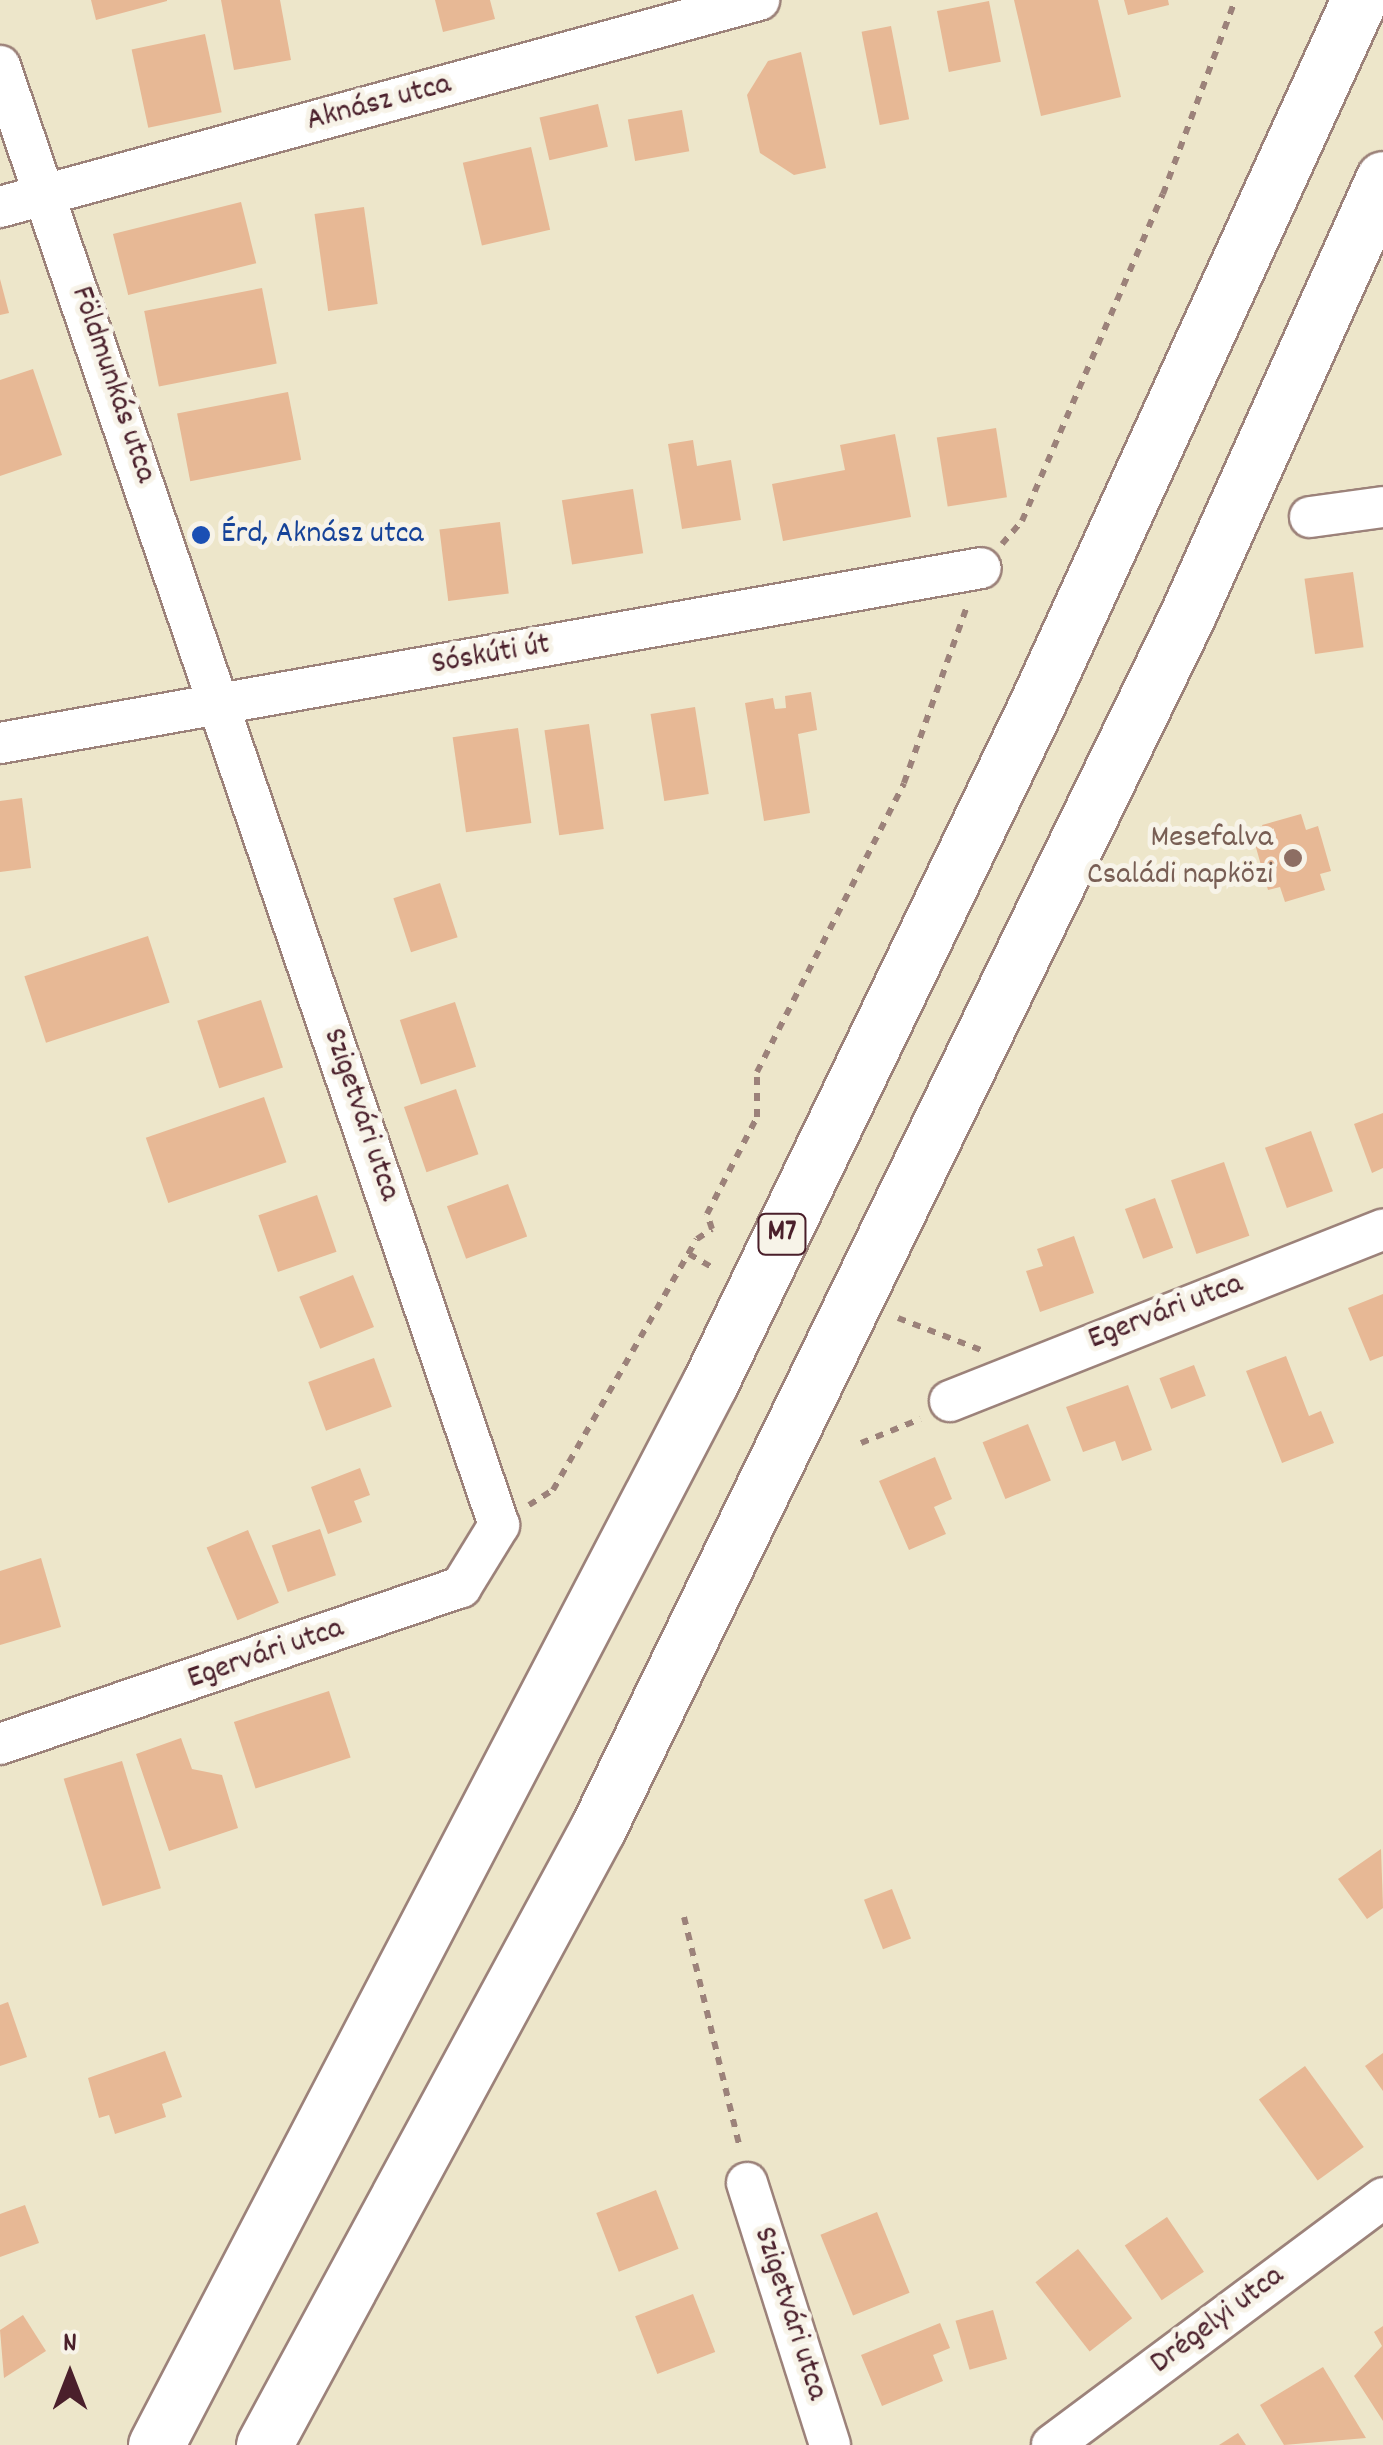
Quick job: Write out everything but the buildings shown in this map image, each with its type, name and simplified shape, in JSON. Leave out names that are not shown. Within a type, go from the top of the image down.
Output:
[{"type":"highway","name":"M7","points":[[156,2445],[710,1383],[1037,704],[1359,0]]},
{"type":"highway","points":[[264,2445],[598,1828],[1187,616],[1383,179]]},
{"type":"street","name":"Aknász utca","points":[[0,207],[759,0]]},
{"type":"street","name":"Földmunkás utca","points":[[0,66],[222,704]]},
{"type":"street","points":[[1310,518],[1383,507]]},
{"type":"street","name":"Sóskúti út","points":[[0,743],[981,568]]},
{"type":"street","name":"Szigetvári utca","points":[[222,704],[498,1525]]},
{"type":"street","name":"Egervári utca","points":[[950,1400],[1025,1366],[1383,1230]]},
{"type":"street","name":"Egervári utca","points":[[0,1744],[461,1587],[498,1525]]},
{"type":"street","name":"Szigetvári utca","points":[[747,2184],[830,2445]]},
{"type":"street","name":"Drégelyi utca","points":[[1052,2445],[1383,2198]]},
{"type":"path","points":[[498,1525],[552,1490],[689,1254],[712,1229],[708,1214],[757,1117],[757,1072]]},
{"type":"path","points":[[689,1254],[721,1272]]},
{"type":"path","points":[[898,1318],[1025,1366]]},
{"type":"path","points":[[861,1443],[950,1400]]},
{"type":"path","points":[[684,1917],[747,2184]]},
{"type":"place","name":"Érd, Aknász utca","points":[[201,535]]},
{"type":"place","name":"Mesefalva Családi napközi","points":[[1293,858]]}]
